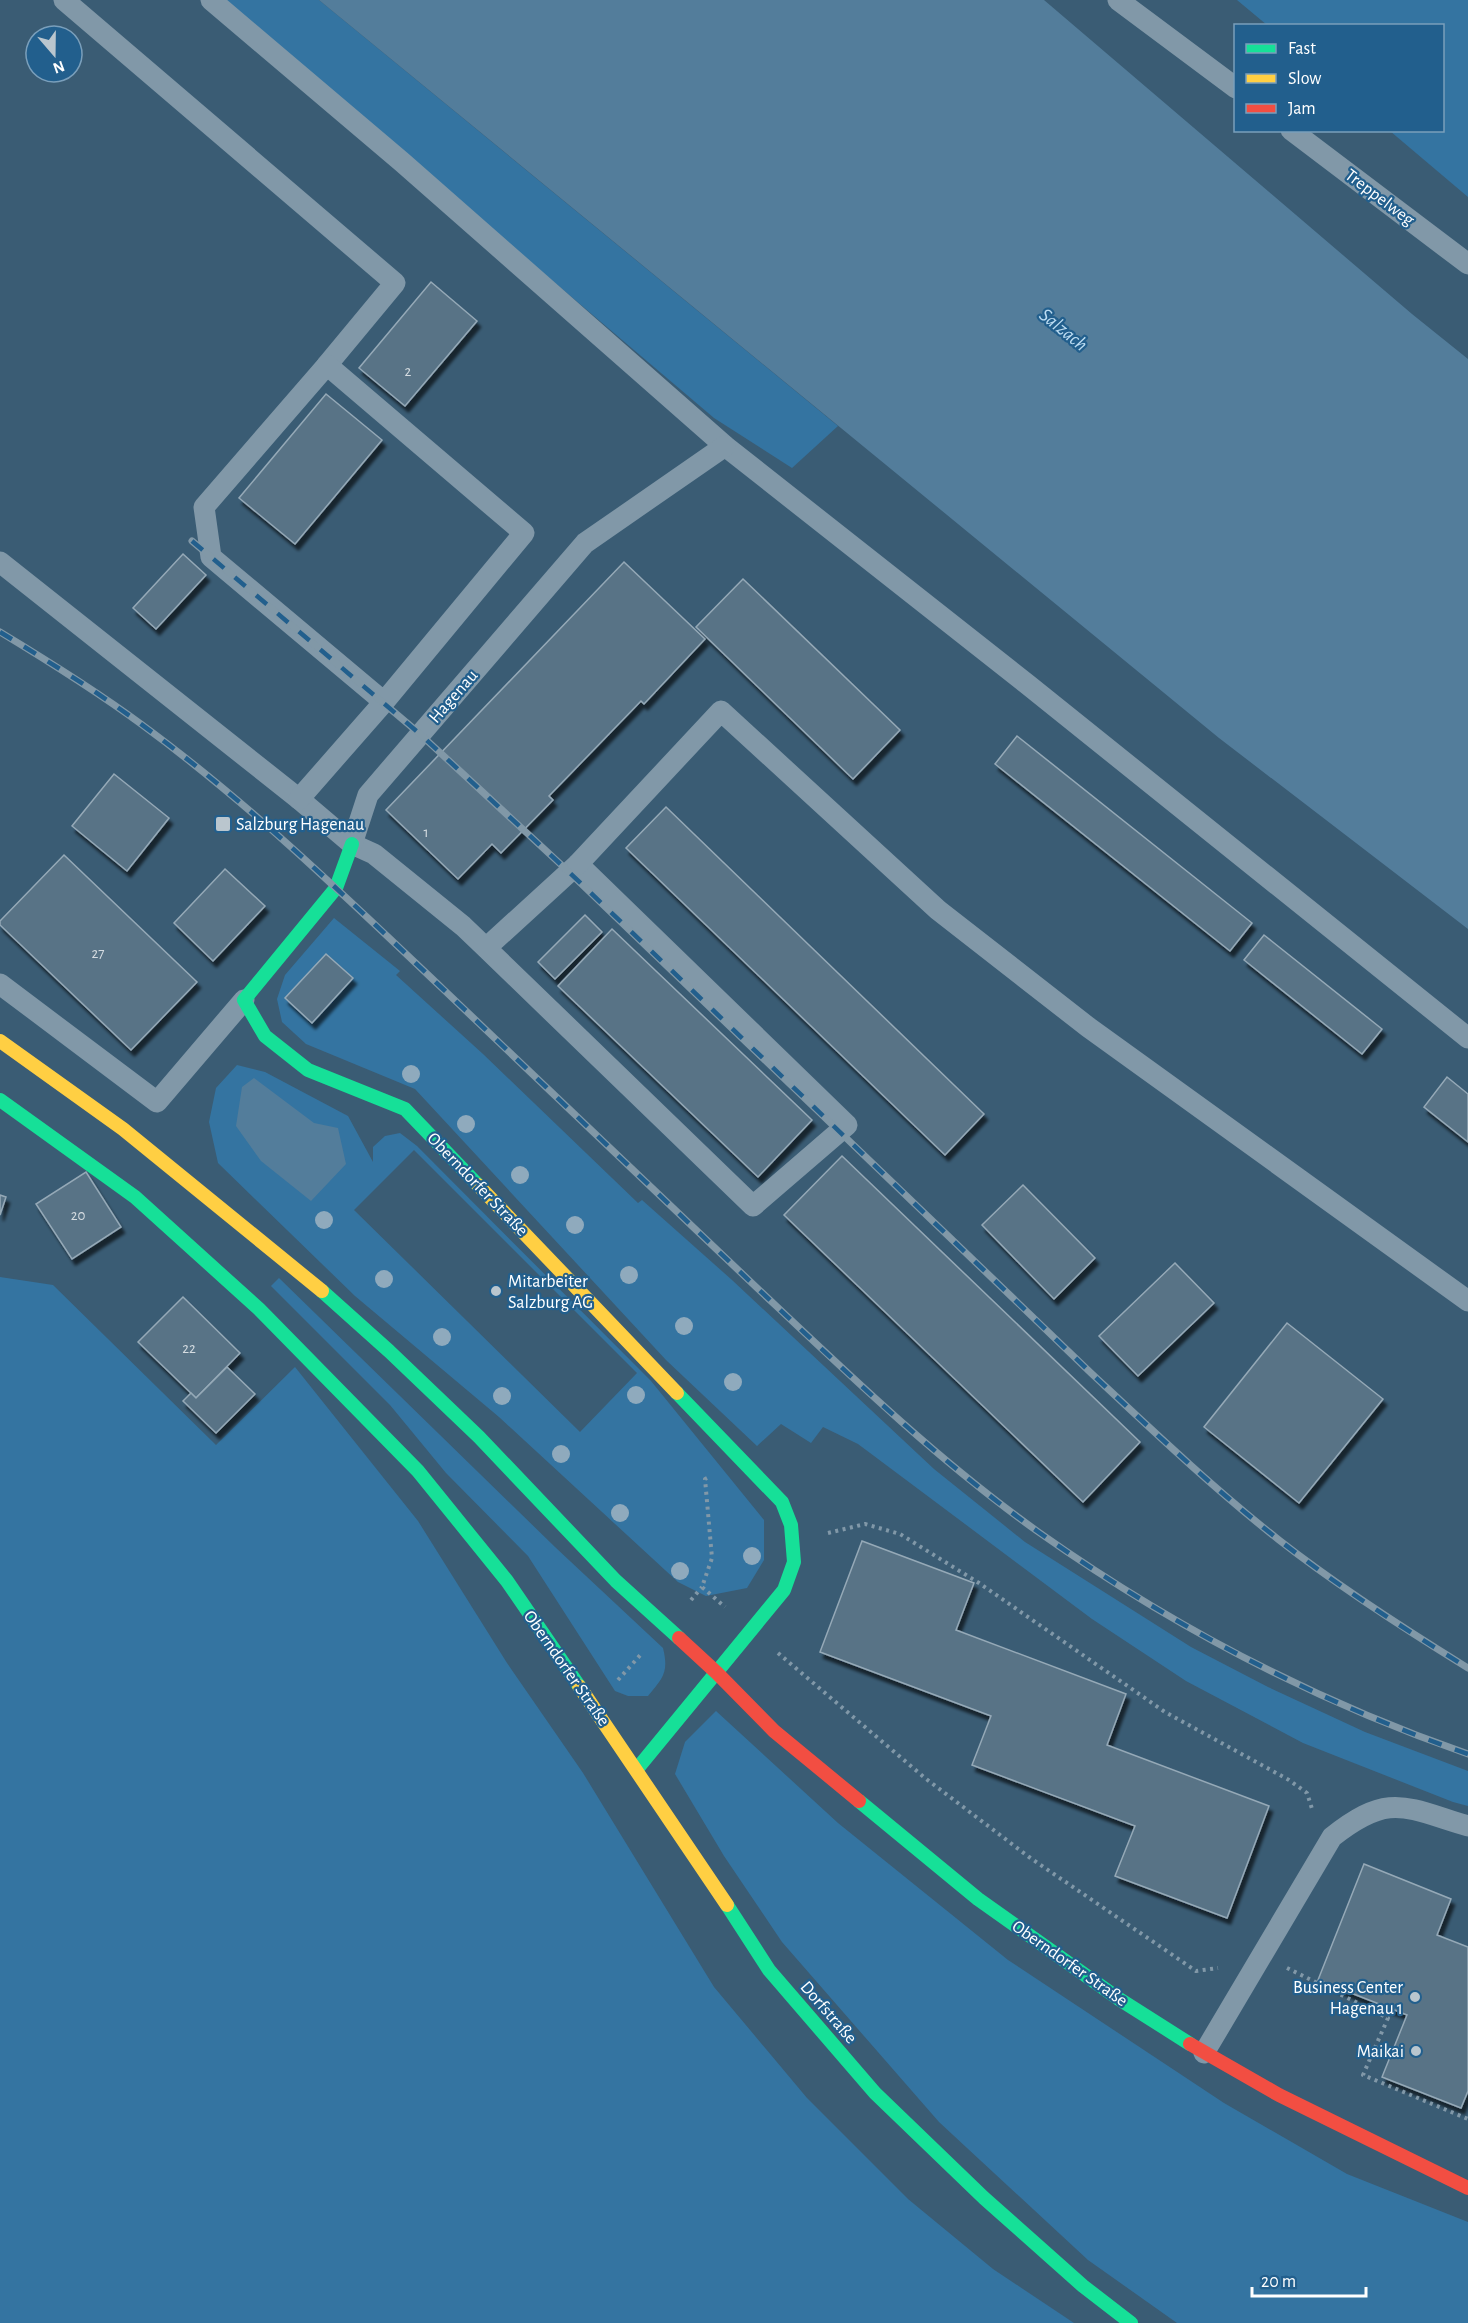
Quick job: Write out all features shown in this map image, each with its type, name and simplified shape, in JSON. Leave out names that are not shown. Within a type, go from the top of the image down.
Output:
[{"type":"street","name":"Hagenau","points":[[244,1000],[336,888],[351,844]]},
{"type":"street","name":"Oberndorfer Straße","points":[[244,1000],[265,1036],[308,1070],[405,1109],[782,1502],[791,1525],[794,1562],[784,1590],[717,1673]]},
{"type":"street","name":"Oberndorfer Straße","points":[[0,1041],[123,1129],[298,1270],[389,1351],[455,1414],[616,1581],[717,1673],[774,1731],[978,1899],[1119,1998],[1204,2053],[1280,2095],[1468,2188]]},
{"type":"street","name":"Oberndorfer Straße","points":[[0,1100],[135,1197],[259,1309],[377,1427],[443,1500],[507,1581],[637,1769]]},
{"type":"street","points":[[637,1769],[717,1673]]},
{"type":"street","name":"Dorfstraße","points":[[637,1769],[769,1970],[875,2093],[984,2198],[1083,2286],[1131,2323]]},
{"type":"lane","points":[[64,0],[395,283],[204,507],[211,558],[384,702]]},
{"type":"lane","points":[[211,0],[402,162],[725,446],[1027,684],[1468,1038]]},
{"type":"lane","points":[[1118,0],[1234,87]]},
{"type":"lane","name":"Treppelweg","points":[[1294,132],[1468,264]]},
{"type":"lane","points":[[299,800],[384,702],[524,533],[327,365]]},
{"type":"lane","name":"Hagenau","points":[[351,844],[368,795],[585,543],[725,446]]},
{"type":"lane","points":[[4,567],[299,800],[351,844],[374,855],[463,926],[753,1206],[847,1125],[578,864]]},
{"type":"lane","points":[[486,948],[578,864],[721,711],[938,910],[1088,1027],[1468,1301]]},
{"type":"lane","points":[[0,984],[157,1102],[244,1000]]},
{"type":"lane","points":[[1204,2053],[1332,1837],[1354,1820],[1380,1808],[1407,1807],[1468,1826]]},
{"type":"path","points":[[735,1454],[705,1479],[712,1558],[702,1587],[925,1778],[1029,1857],[1196,1971],[1223,1965]]},
{"type":"path","points":[[793,1544],[865,1524],[900,1534],[979,1583],[1165,1712],[1289,1780],[1306,1793],[1313,1811],[1310,1823]]},
{"type":"path","points":[[1314,1983],[1388,2018],[1363,2075],[1468,2119]]},
{"type":"shaded area","points":[[222,0],[319,0],[838,426],[792,468],[714,418]]},
{"type":"shaded area","points":[[1237,0],[1468,0],[1468,197],[1391,132],[1444,132],[1444,24],[1266,24]]},
{"type":"shaded area","points":[[334,918],[400,971],[396,975],[483,1054],[638,1203],[642,1200],[732,1280],[934,1469],[1025,1542],[1191,1647],[1268,1687],[1365,1732],[1468,1771],[1468,1806],[1303,1743],[1186,1681],[1092,1619],[858,1444],[823,1427],[811,1443],[781,1424],[757,1446],[666,1360],[415,1089],[306,1044],[282,1022],[277,999],[285,975]]},
{"type":"shaded area","points":[[237,1065],[265,1072],[348,1116],[373,1162],[373,1147],[385,1136],[400,1133],[417,1146],[651,1381],[764,1520],[764,1560],[747,1588],[706,1596],[678,1582],[499,1417],[355,1296],[218,1163],[209,1122],[216,1088]],"holes":[[[414,1150],[637,1373],[580,1432],[354,1210]]]},
{"type":"shaded area","points":[[0,1277],[53,1285],[216,1445],[295,1367],[418,1521],[507,1663],[583,1773],[714,1987],[807,2098],[908,2199],[993,2269],[1074,2323],[0,2323]]},
{"type":"shaded area","points":[[279,1278],[555,1547],[663,1648],[665,1669],[658,1684],[648,1696],[628,1696],[615,1691],[528,1556],[446,1473],[390,1405],[271,1286]]},
{"type":"shaded area","points":[[716,1711],[838,1823],[1008,1960],[1224,2103],[1347,2174],[1468,2222],[1468,2323],[1177,2323],[1088,2260],[939,2122],[782,1942],[724,1856],[675,1774],[685,1742]]},
{"type":"water","name":"Salzach","points":[[319,0],[1044,0],[1412,314],[1468,359],[1468,929],[1219,738]]},
{"type":"water","points":[[254,1078],[314,1123],[338,1128],[346,1164],[311,1201],[261,1161],[236,1126],[242,1087]]},
{"type":"building","points":[[431,282],[477,321],[405,406],[359,368]]},
{"type":"building","points":[[326,394],[382,440],[295,544],[239,498]]},
{"type":"building","points":[[183,554],[206,575],[156,629],[133,608]]},
{"type":"building","points":[[624,562],[705,639],[644,704],[641,701],[549,796],[553,800],[501,853],[492,844],[458,879],[386,810]]},
{"type":"building","points":[[743,579],[900,730],[853,779],[696,627]]},
{"type":"building","points":[[1017,736],[1252,923],[1230,951],[995,764]]},
{"type":"building","points":[[114,774],[169,818],[127,871],[72,826]]},
{"type":"building","points":[[666,807],[984,1114],[945,1155],[626,848]]},
{"type":"building","points":[[64,855],[197,982],[131,1050],[0,925],[0,921]]},
{"type":"building","points":[[225,869],[265,906],[213,961],[174,923]]},
{"type":"building","points":[[585,915],[602,932],[555,979],[538,962]]},
{"type":"building","points":[[612,929],[812,1120],[758,1177],[558,986]]},
{"type":"building","points":[[1264,935],[1382,1029],[1362,1054],[1244,960]]},
{"type":"building","points":[[326,954],[353,978],[312,1023],[285,998]]},
{"type":"building","points":[[1447,1077],[1468,1094],[1468,1142],[1424,1107]]},
{"type":"building","points":[[842,1156],[1140,1442],[1083,1502],[784,1215]]},
{"type":"building","points":[[86,1172],[121,1227],[72,1259],[36,1204]]},
{"type":"building","points":[[1023,1185],[1095,1258],[1054,1299],[982,1225]]},
{"type":"building","points":[[0,1195],[6,1197],[0,1215]]},
{"type":"building","points":[[1175,1263],[1214,1303],[1138,1376],[1099,1336]]},
{"type":"building","points":[[183,1297],[240,1353],[196,1398],[138,1342]]},
{"type":"building","points":[[1287,1323],[1383,1399],[1299,1503],[1204,1427]]},
{"type":"building","points":[[227,1367],[255,1394],[216,1433],[183,1401],[191,1393],[196,1398]]},
{"type":"building","points":[[862,1541],[974,1583],[956,1630],[1126,1694],[1107,1745],[1269,1806],[1227,1918],[1115,1876],[1135,1826],[972,1765],[991,1716],[820,1652]]},
{"type":"building","name":"Business Center Hagenau 1","points":[[1364,1864],[1451,1899],[1437,1935],[1468,1947],[1468,2091],[1461,2108],[1382,2077],[1407,2015],[1318,1980]]},
{"type":"railway","points":[[192,541],[420,734],[569,872],[1091,1373],[1207,1479],[1254,1520],[1325,1574],[1468,1668]]},
{"type":"railway","points":[[0,632],[72,676],[141,724],[258,818],[370,920],[857,1382],[927,1444],[1000,1503],[1037,1531],[1139,1598],[1245,1658],[1355,1710],[1468,1754]]},
{"type":"traffic: fast","points":[[352,844],[336,888],[244,1000],[265,1036],[308,1070],[405,1109],[478,1185]]},
{"type":"traffic: fast","points":[[0,1100],[135,1197],[259,1309],[418,1471],[507,1581],[579,1686]]},
{"type":"traffic: fast","points":[[322,1291],[479,1437],[616,1581],[679,1638]]},
{"type":"traffic: fast","points":[[637,1769],[784,1590],[794,1562],[791,1525],[782,1502],[677,1393]]},
{"type":"traffic: fast","points":[[859,1801],[978,1899],[1119,1999],[1190,2044]]},
{"type":"traffic: fast","points":[[727,1905],[769,1970],[875,2093],[984,2198],[1083,2286],[1131,2323]]},
{"type":"traffic: slow","points":[[0,1041],[123,1129],[322,1291]]},
{"type":"traffic: slow","points":[[478,1185],[677,1393]]},
{"type":"traffic: slow","points":[[579,1686],[727,1905]]},
{"type":"traffic: jam","points":[[679,1638],[774,1731],[859,1801]]},
{"type":"traffic: jam","points":[[1190,2044],[1279,2095],[1468,2188]]},
{"type":"place","name":"Salzburg Hagenau","points":[[223,824]]},
{"type":"place","name":"Mitarbeiter Salzburg AG","points":[[496,1291]]},
{"type":"place","name":"Business Center Hagenau 1","points":[[1415,1997]]},
{"type":"place","name":"Maikai","points":[[1416,2051]]}]
